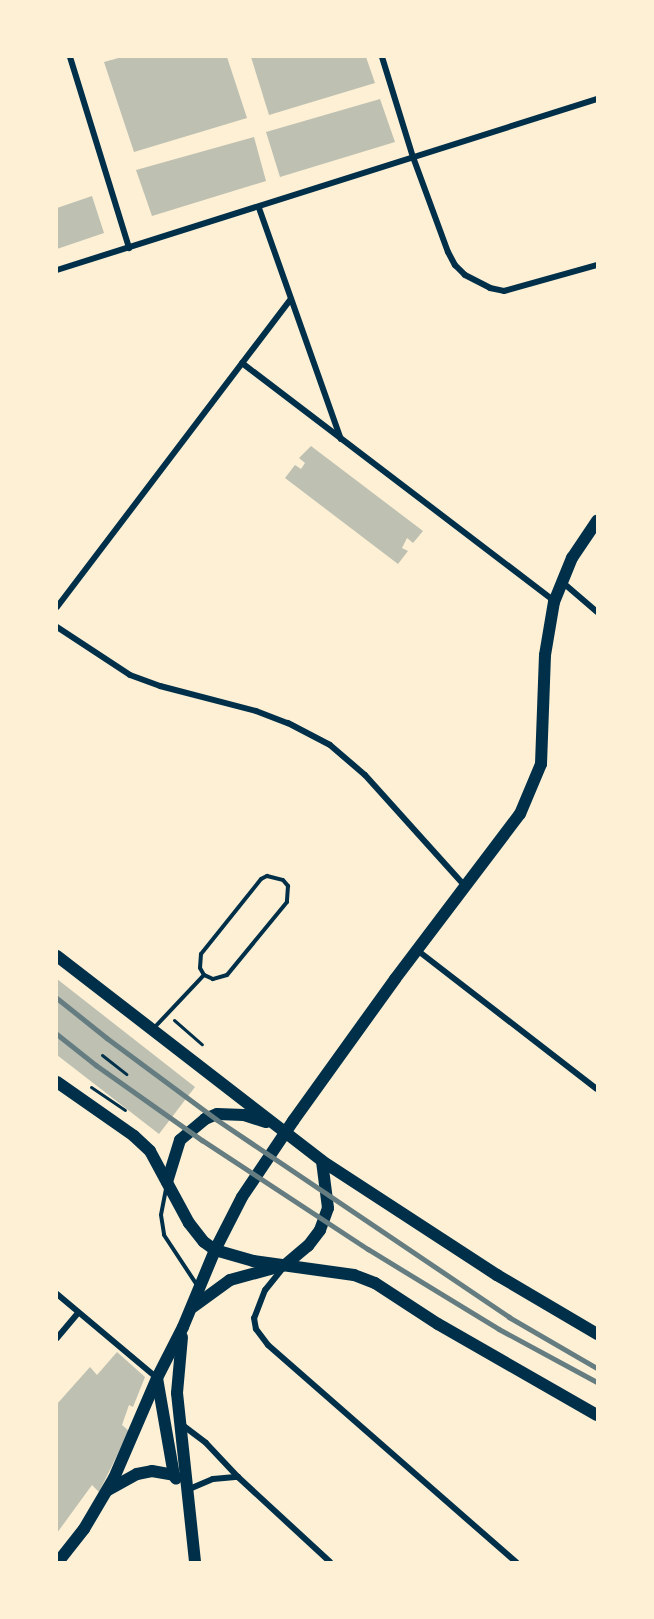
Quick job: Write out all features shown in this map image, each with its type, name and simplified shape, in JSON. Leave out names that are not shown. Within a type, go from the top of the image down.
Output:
[{"type":"main road","points":[[58,1562],[84,1528],[107,1491],[157,1378],[192,1308],[215,1250],[242,1197],[285,1133],[417,950],[520,814],[538,774],[543,738],[545,655],[554,602],[561,581],[584,537],[597,521]]},
{"type":"main road","points":[[57,956],[322,1161],[496,1275],[597,1334]]},
{"type":"main road","points":[[57,1082],[141,1142],[150,1152],[196,1233],[215,1250],[253,1261],[354,1275],[375,1283],[438,1324],[597,1415]]},
{"type":"main road","points":[[167,1182],[180,1140],[205,1119],[217,1114],[244,1115],[273,1124]]},
{"type":"main road","points":[[192,1308],[230,1280],[285,1265],[308,1246],[320,1230],[328,1208],[322,1161]]},
{"type":"main road","points":[[183,1327],[176,1380],[195,1562]]},
{"type":"main road","points":[[157,1378],[174,1474],[178,1483],[187,1491]]},
{"type":"main road","points":[[107,1491],[137,1473],[152,1471],[174,1474]]},
{"type":"street","points":[[70,57],[129,248]]},
{"type":"street","points":[[382,57],[413,157],[448,252],[455,265],[465,275],[490,288],[504,291],[597,265]]},
{"type":"street","points":[[57,270],[259,208],[597,99]]},
{"type":"street","points":[[259,208],[341,440]]},
{"type":"street","points":[[57,607],[290,300]]},
{"type":"street","points":[[242,363],[554,602]]},
{"type":"street","points":[[561,581],[597,612]]},
{"type":"street","points":[[57,627],[130,675],[160,686],[218,699],[256,711],[288,723],[330,745],[365,775],[466,887]]},
{"type":"street","points":[[417,950],[597,1089]]},
{"type":"street","points":[[285,1265],[265,1290],[254,1318],[256,1329],[268,1345],[516,1562]]},
{"type":"street","points":[[57,1294],[157,1378]]},
{"type":"street","points":[[57,1338],[78,1313]]},
{"type":"street","points":[[181,1423],[206,1443],[238,1478],[330,1562]]},
{"type":"street","points":[[187,1491],[213,1479],[238,1478]]},
{"type":"lane","points":[[275,876],[283,880],[288,886],[287,902],[234,966],[220,978],[213,979],[204,975],[200,968],[201,954],[261,879],[275,876]]},
{"type":"lane","points":[[152,1030],[204,975]]},
{"type":"lane","points":[[167,1182],[161,1215],[164,1236],[200,1289]]},
{"type":"path","points":[[102,1055],[126,1074]]},
{"type":"building","points":[[122,57],[227,57],[247,118],[134,152],[104,62]]},
{"type":"building","points":[[251,57],[366,57],[375,83],[269,115]]},
{"type":"building","points":[[380,99],[395,142],[280,177],[266,132]]},
{"type":"building","points":[[254,137],[266,181],[152,216],[136,170]]},
{"type":"building","points":[[92,196],[104,233],[57,249],[57,208]]},
{"type":"building","points":[[311,446],[423,531],[413,543],[407,538],[402,548],[408,551],[398,564],[285,478],[295,465],[301,469],[305,463],[299,458]]},
{"type":"building","points":[[57,979],[195,1087],[159,1134],[57,1055]]},
{"type":"building","points":[[117,1352],[145,1377],[133,1407],[129,1405],[122,1425],[129,1431],[99,1492],[92,1485],[57,1533],[57,1404],[90,1367],[97,1375]]},
{"type":"railway","points":[[57,998],[216,1119],[509,1317],[597,1368]]},
{"type":"railway","points":[[57,1034],[96,1065],[202,1140],[368,1249],[499,1329],[597,1382]]}]
